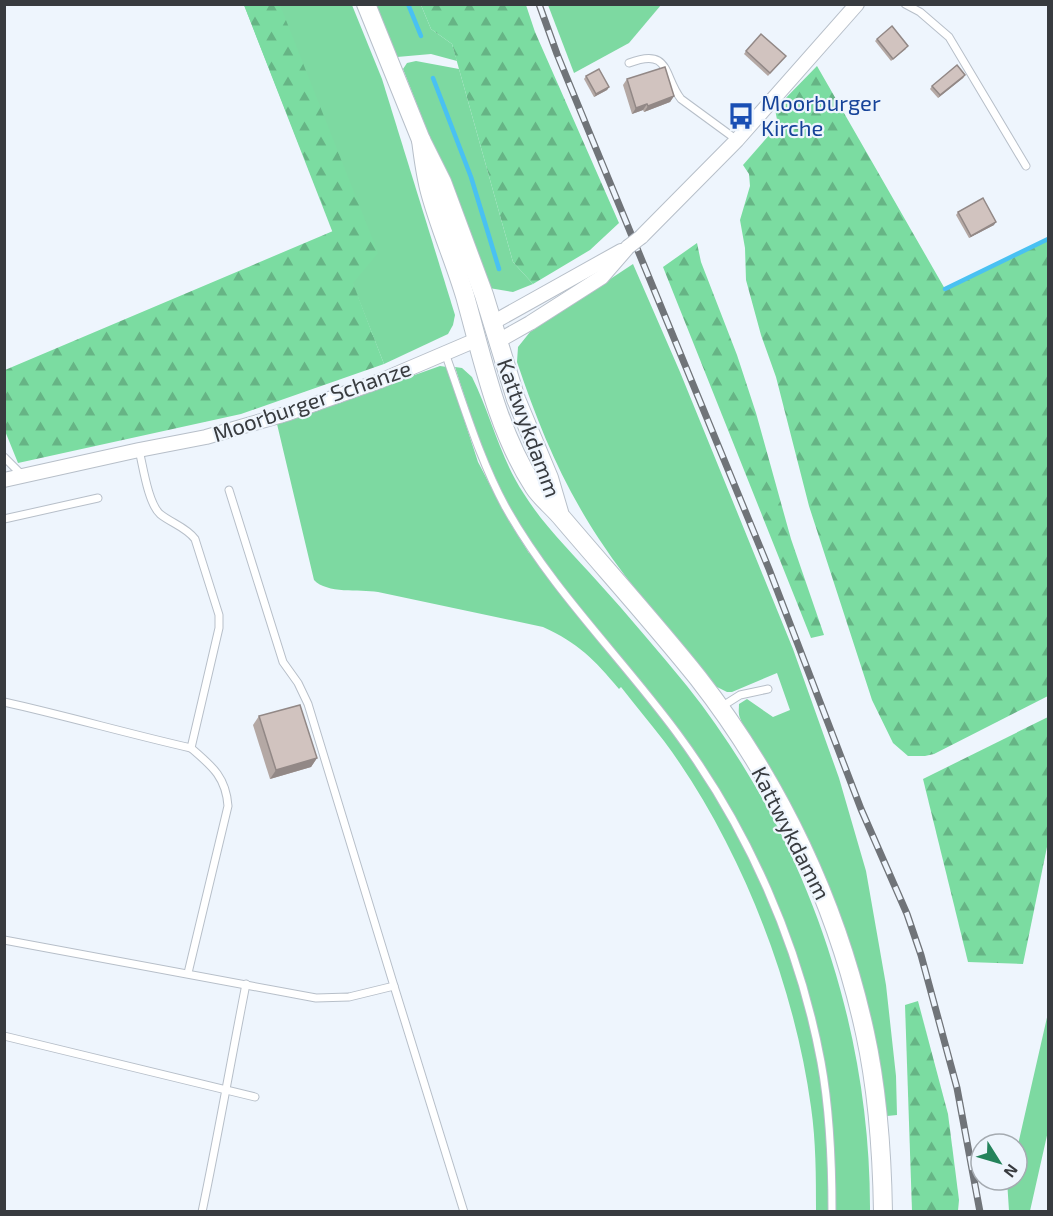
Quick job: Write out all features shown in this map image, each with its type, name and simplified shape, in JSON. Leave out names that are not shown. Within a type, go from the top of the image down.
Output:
[{"type":"main road","points":[[366,4],[421,140]]},
{"type":"main road","name":"Kattwykdamm","points":[[421,140],[442,182],[484,295],[526,426],[549,478],[561,516]]},
{"type":"main road","name":"Kattwykdamm","points":[[421,140],[429,188],[464,293],[498,409],[519,459],[535,489],[655,626],[720,708],[766,779],[819,884],[845,958],[865,1033],[872,1073],[882,1167],[883,1212]]},
{"type":"main road","points":[[492,322],[481,330],[476,340],[487,343],[498,341]]},
{"type":"street","points":[[498,341],[602,277],[628,248],[737,140],[857,4]]},
{"type":"street","points":[[492,322],[628,248]]},
{"type":"street","name":"Moorburger Schanze","points":[[4,480],[206,437],[289,413],[380,381],[476,340]]},
{"type":"lane","points":[[905,4],[920,12],[949,37],[1026,166]]},
{"type":"lane","points":[[629,63],[646,58],[659,62],[670,74],[681,99],[737,140]]},
{"type":"lane","points":[[445,353],[483,460],[520,532],[554,580],[678,734],[710,781],[748,848],[795,961],[822,1064],[832,1179],[832,1212]]},
{"type":"lane","points":[[139,450],[154,507],[165,518],[191,534],[195,539],[219,615],[219,627],[191,748]]},
{"type":"lane","points":[[4,457],[23,476]]},
{"type":"lane","points":[[229,490],[283,662],[298,683],[308,704],[464,1212]]},
{"type":"lane","points":[[4,519],[98,498]]},
{"type":"lane","points":[[720,708],[740,695],[768,689]]},
{"type":"lane","points":[[4,702],[69,716],[121,732],[191,748],[212,765],[221,778],[227,792],[228,806],[189,973]]},
{"type":"lane","points":[[4,940],[316,998],[349,997],[394,986]]},
{"type":"lane","points":[[202,1212],[221,1124],[225,1090],[246,984]]},
{"type":"lane","points":[[4,1036],[255,1097]]},
{"type":"green space","points":[[244,5],[352,5],[382,79],[455,315],[448,334],[384,364]]},
{"type":"green space","points":[[244,5],[280,5],[378,253],[353,283],[384,364],[241,414],[18,463],[5,431],[5,370],[333,231]]},
{"type":"green space","points":[[375,5],[421,5],[431,29],[452,44],[457,61],[431,54],[397,57]]},
{"type":"green space","points":[[421,5],[526,5],[535,32],[619,223],[590,250],[533,284],[513,262],[452,44],[431,29]]},
{"type":"green space","points":[[548,5],[661,5],[629,43],[574,73]]},
{"type":"green space","points":[[416,61],[459,69],[513,262],[533,284],[513,292],[489,288],[403,69],[407,63]]},
{"type":"green space","points":[[817,66],[945,289],[1048,239],[1048,696],[934,754],[925,756],[908,756],[893,743],[872,700],[809,506],[776,377],[761,335],[746,280],[745,248],[740,220],[750,186],[749,174],[743,165],[778,125],[775,109]]},
{"type":"green space","points":[[697,243],[701,262],[737,355],[756,413],[791,539],[824,635],[811,638],[663,267]]},
{"type":"green space","points":[[633,264],[680,372],[793,649],[839,778],[866,871],[886,985],[896,1076],[897,1115],[887,1116],[867,1006],[835,900],[800,823],[739,716],[739,704],[747,699],[773,717],[790,710],[777,673],[732,692],[715,686],[626,577],[585,517],[552,453],[517,362],[518,347],[530,332]]},
{"type":"green space","points":[[440,366],[447,367],[478,462],[509,521],[529,553],[537,550],[510,507],[488,462],[455,367],[462,368],[472,377],[508,466],[532,506],[687,686],[728,743],[765,804],[797,867],[823,933],[843,1001],[858,1070],[867,1140],[870,1211],[816,1211],[816,1172],[811,1107],[803,1060],[777,963],[739,868],[716,823],[664,741],[621,687],[619,689],[593,660],[576,646],[543,627],[378,592],[335,589],[314,580],[277,424]]},
{"type":"green space","points":[[1048,717],[1048,842],[1023,964],[968,962],[923,779]]},
{"type":"green space","points":[[918,1001],[948,1114],[959,1200],[958,1211],[912,1211],[905,1005]]},
{"type":"green space","points":[[1048,1013],[1048,1131],[1030,1211],[1009,1211],[1008,1192],[1029,1192],[1029,1132],[1021,1132]]},
{"type":"building","points":[[892,26],[908,46],[893,59],[877,39]]},
{"type":"building","points":[[761,34],[786,56],[770,73],[746,51]]},
{"type":"building","points":[[957,65],[965,75],[940,95],[932,86]]},
{"type":"building","points":[[665,67],[674,96],[636,108],[627,79]]},
{"type":"building","points":[[599,69],[609,87],[596,94],[586,76]]},
{"type":"building","points":[[983,198],[996,222],[971,236],[958,212]]},
{"type":"building","points":[[300,705],[317,758],[276,770],[259,716]]},
{"type":"waterway","points":[[408,4],[421,36]]},
{"type":"waterway","points":[[433,78],[471,177],[499,269]]},
{"type":"waterway","points":[[945,289],[1048,239]]},
{"type":"railway","points":[[539,4],[557,54],[769,569],[861,809],[907,914],[921,955],[957,1088],[980,1212]]},
{"type":"place","name":"Moorburger Kirche","points":[[741,116]]}]
